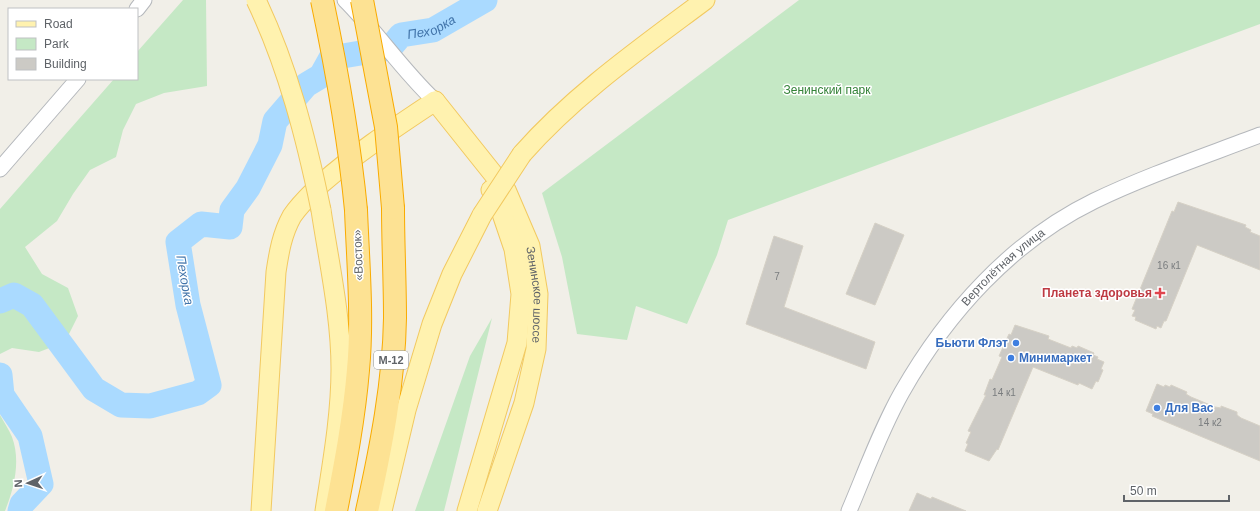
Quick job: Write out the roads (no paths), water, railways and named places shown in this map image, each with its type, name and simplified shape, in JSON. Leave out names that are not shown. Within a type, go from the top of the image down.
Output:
[{"type":"highway","name":"«Восток»","points":[[322,0],[338,75],[350,148],[356,210],[360,319],[358,370],[348,452],[336,511]]},
{"type":"highway","name":"М-12","points":[[359,6],[386,127],[393,208],[394,319],[390,374],[380,449],[367,511]]},
{"type":"main road","points":[[256,0],[270,28],[287,76],[310,156],[339,324],[341,371],[335,445],[325,511]]},
{"type":"main road","points":[[382,511],[406,410],[432,324],[452,274],[482,215],[522,154],[543,130],[586,91],[704,0]]},
{"type":"main road","points":[[261,511],[276,272],[281,240],[293,215],[308,197],[326,180],[351,159],[435,100],[497,199],[514,249],[521,294],[517,343],[467,511]]},
{"type":"main road","name":"Зенинское шоссе","points":[[435,100],[506,190],[530,246],[538,294],[536,349],[524,403],[487,511]]},
{"type":"street","points":[[138,8],[144,0]]},
{"type":"street","points":[[345,0],[359,6],[410,76],[435,100]]},
{"type":"street","points":[[0,169],[77,80]]},
{"type":"street","name":"Вертолётная улица","points":[[849,511],[875,448],[902,393],[926,354],[955,315],[1005,261],[1038,235],[1093,202],[1138,182],[1260,134]]},
{"type":"waterway","name":"Пехорка","points":[[0,301],[14,295],[32,305],[94,389],[121,405],[150,406],[198,393],[209,385],[188,305],[178,242],[201,224],[230,227],[232,210],[248,188],[270,145],[275,121],[306,85],[321,76],[331,58],[390,48],[401,35],[433,30],[485,0]]},
{"type":"waterway","name":"Пехорка","points":[[0,375],[2,395],[30,436],[41,484],[22,504],[20,511]]},
{"type":"place","name":"Планета здоровья","points":[[1160,293]]},
{"type":"place","name":"Бьюти Флэт","points":[[1016,343]]},
{"type":"place","name":"Минимаркет","points":[[1011,358]]},
{"type":"place","name":"Для Вас","points":[[1157,408]]},
{"type":"park label","name":"Зенинский парк","points":[[827,90]]}]
